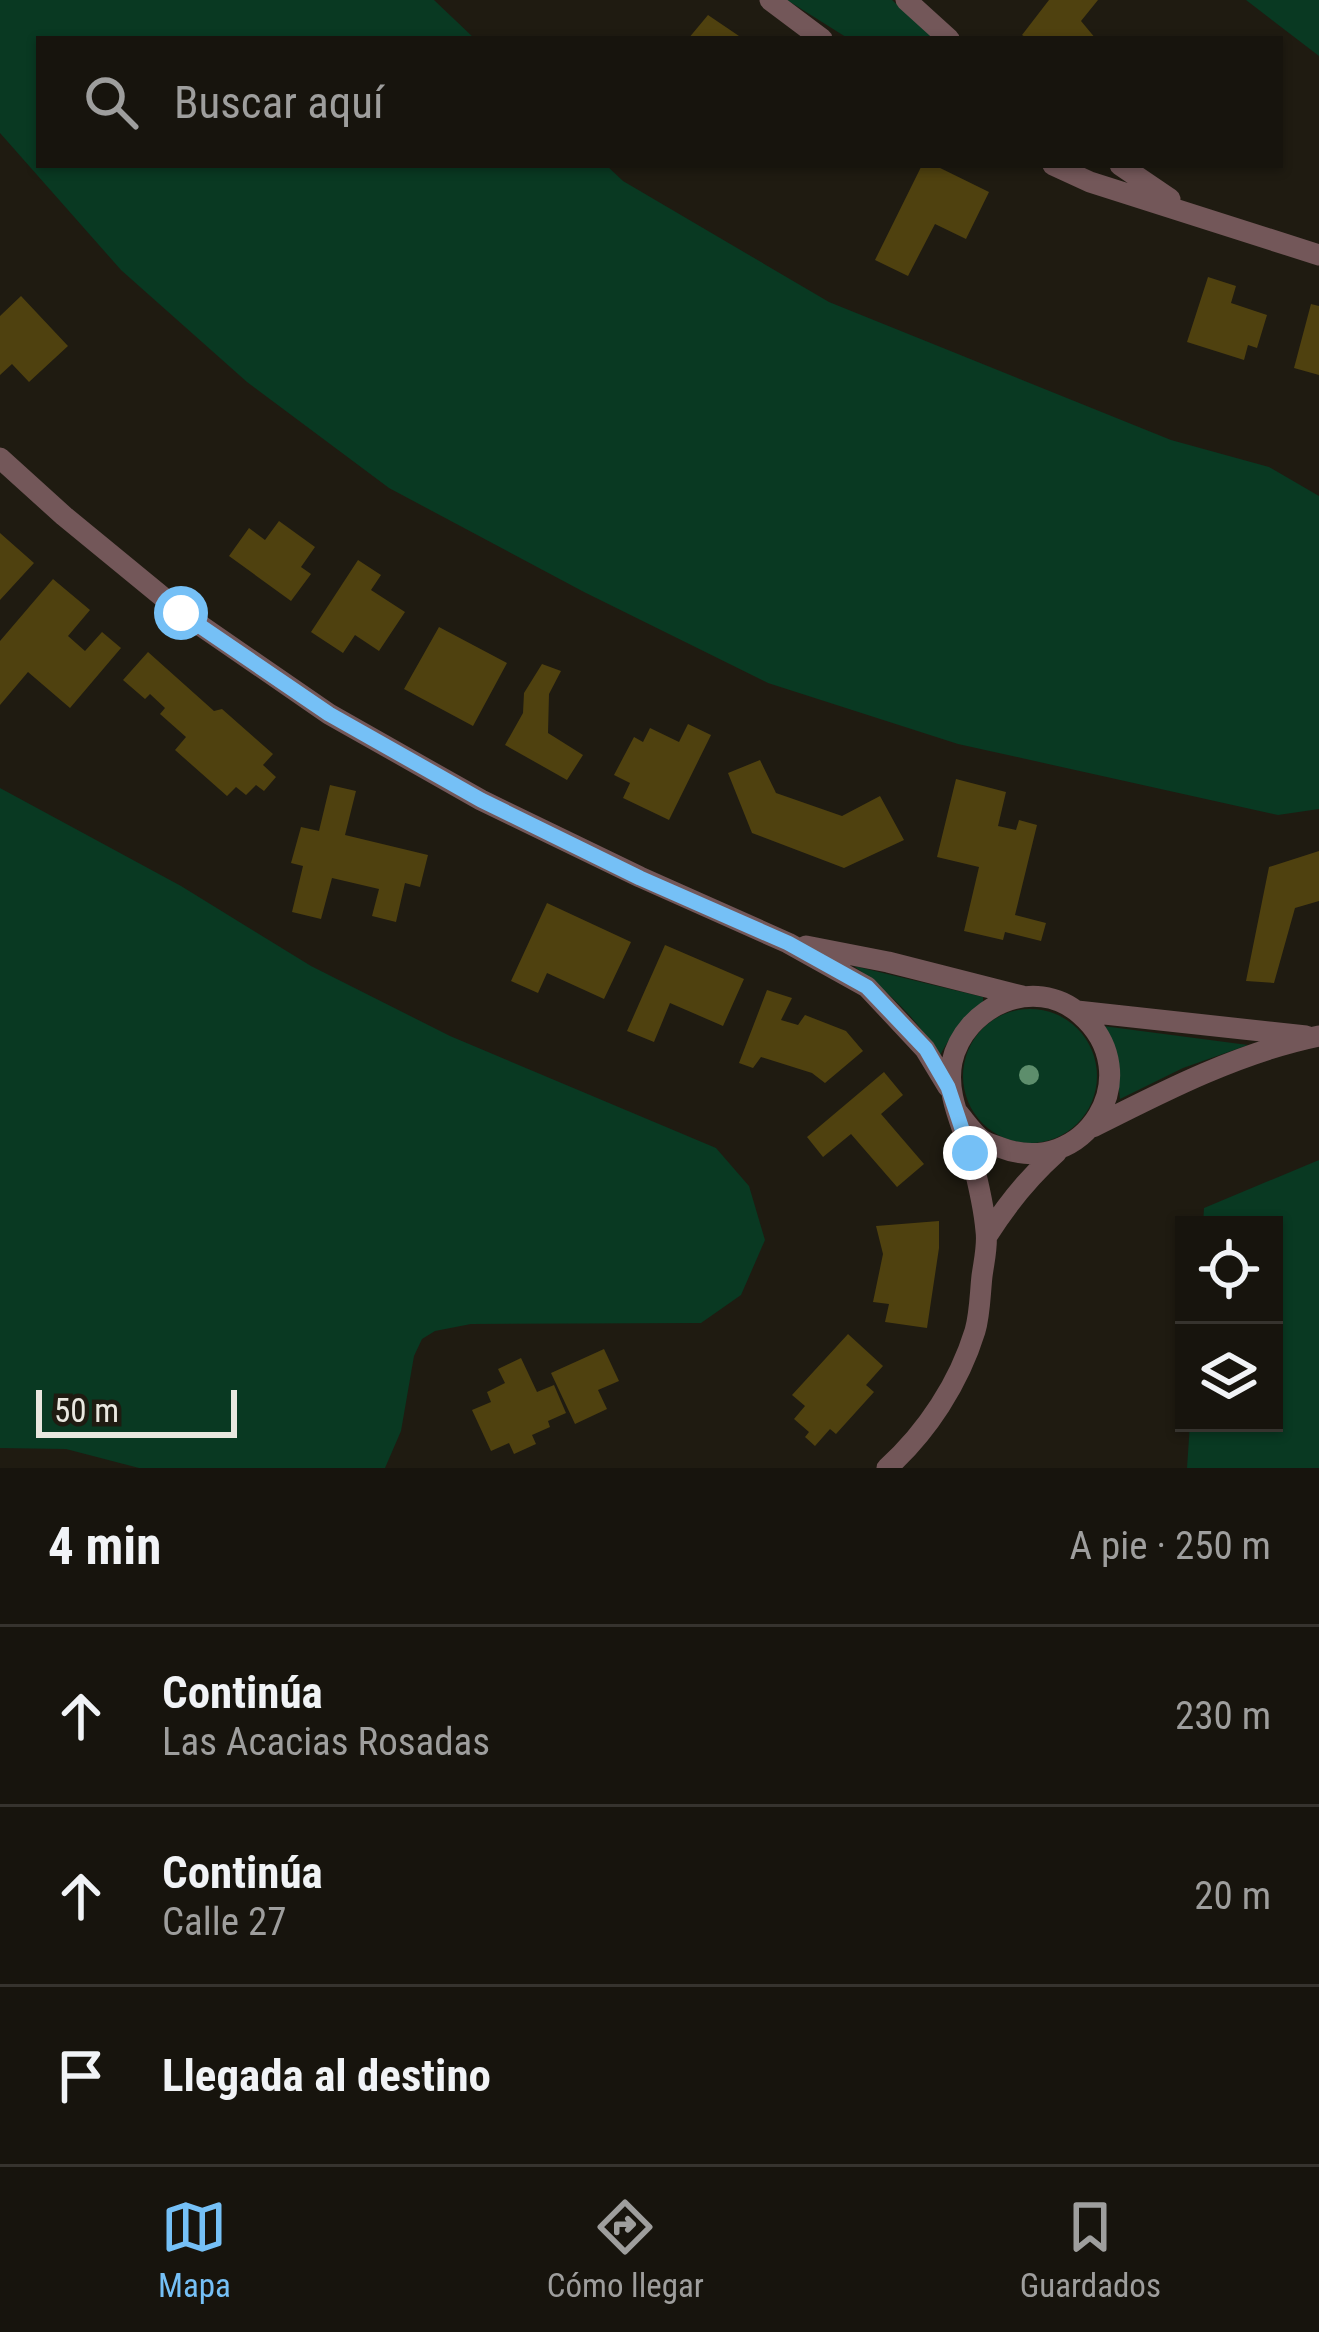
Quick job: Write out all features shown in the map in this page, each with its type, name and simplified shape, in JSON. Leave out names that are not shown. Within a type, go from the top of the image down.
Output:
[{"type":"street","points":[[770,0],[819,36]]},
{"type":"street","points":[[906,0],[946,36]]},
{"type":"street","points":[[1060,168],[1319,255]]},
{"type":"street","points":[[1124,168],[1191,213]]},
{"type":"street","points":[[0,458],[181,613],[329,714],[481,800],[788,943],[867,987],[926,1049],[958,1113],[987,1236],[975,1329],[947,1395],[913,1445],[887,1468]]},
{"type":"street","points":[[788,943],[1052,999],[1077,1011],[1316,1036]]},
{"type":"street","points":[[948,1087],[952,1059],[970,1025],[1000,1002],[1024,996]]},
{"type":"street","points":[[1077,1011],[1100,1035],[1110,1066],[1107,1098],[1092,1127]]},
{"type":"street","points":[[987,1236],[1030,1176],[1092,1127],[1156,1094],[1316,1036]]},
{"type":"street","points":[[958,1113],[983,1141],[1019,1155],[1057,1151]]},
{"type":"green space","points":[[0,0],[434,0],[472,36],[36,36],[36,168],[609,168],[623,181],[829,302],[1171,440],[1269,467],[1319,496],[1319,809],[1278,815],[958,744],[768,683],[584,592],[389,488],[247,382],[121,270],[0,133]]},
{"type":"green space","points":[[787,0],[892,0],[931,36],[844,36]]},
{"type":"green space","points":[[1246,0],[1319,0],[1319,56]]},
{"type":"green space","points":[[0,788],[181,886],[311,966],[450,1036],[716,1148],[749,1186],[765,1240],[741,1295],[701,1323],[471,1324],[435,1331],[422,1339],[414,1356],[401,1431],[385,1468],[139,1468],[66,1449],[0,1448]]},
{"type":"green space","points":[[854,966],[983,997],[983,1003],[963,1020],[939,1057],[902,1007]]},
{"type":"green space","points":[[1030,1009],[1056,1014],[1077,1029],[1092,1050],[1097,1076],[1092,1102],[1077,1123],[1056,1138],[1030,1143],[1004,1138],[983,1123],[968,1102],[963,1076],[968,1050],[983,1029],[1004,1014]]},
{"type":"green space","points":[[1103,1026],[1248,1045],[1183,1068],[1120,1099],[1116,1061]]},
{"type":"green space","points":[[1319,1160],[1319,1468],[1187,1468],[1189,1432],[1283,1432],[1283,1216],[1204,1216],[1204,1208]]},
{"type":"building","points":[[1049,0],[1098,0],[1081,21],[1094,36],[1022,35]]},
{"type":"building","points":[[708,15],[739,36],[690,36]]},
{"type":"building","points":[[921,168],[940,168],[989,192],[966,239],[935,224],[908,276],[875,260]]},
{"type":"building","points":[[1208,277],[1236,286],[1231,303],[1267,315],[1257,348],[1248,345],[1244,360],[1187,342]]},
{"type":"building","points":[[21,296],[68,346],[29,382],[12,364],[0,375],[0,316]]},
{"type":"building","points":[[1311,304],[1319,306],[1319,375],[1294,368]]},
{"type":"building","points":[[279,521],[315,547],[301,567],[311,574],[291,601],[229,556],[249,528],[265,540]]},
{"type":"building","points":[[0,533],[34,563],[0,600]]},
{"type":"building","points":[[358,560],[381,575],[371,590],[405,612],[379,651],[355,635],[343,653],[311,632]]},
{"type":"building","points":[[53,579],[90,610],[68,636],[85,651],[102,632],[121,648],[70,708],[28,672],[0,705],[0,641]]},
{"type":"building","points":[[439,627],[507,663],[473,726],[404,689]]},
{"type":"building","points":[[148,652],[214,711],[222,709],[273,754],[263,765],[276,777],[264,791],[256,785],[246,795],[236,787],[227,796],[175,750],[186,737],[160,714],[165,708],[150,694],[145,699],[123,680]]},
{"type":"building","points":[[542,664],[561,671],[549,694],[548,733],[583,755],[567,780],[505,745],[523,713],[524,693]]},
{"type":"building","points":[[688,724],[711,735],[669,820],[623,798],[630,783],[614,775],[634,737],[643,742],[650,728],[679,742]]},
{"type":"building","points":[[760,760],[776,793],[842,816],[880,796],[904,840],[844,868],[752,833],[728,773]]},
{"type":"building","points":[[956,779],[1006,792],[998,826],[1016,830],[1019,820],[1037,825],[1015,915],[1046,923],[1041,941],[1005,932],[1003,940],[964,931],[979,867],[937,857]]},
{"type":"building","points":[[330,785],[356,791],[345,835],[428,855],[420,887],[405,883],[396,922],[372,916],[379,889],[332,878],[321,919],[292,912],[303,866],[291,863],[301,827],[319,831]]},
{"type":"building","points":[[1319,851],[1319,901],[1295,908],[1274,983],[1246,981],[1269,867]]},
{"type":"building","points":[[547,903],[631,942],[604,999],[547,973],[538,993],[511,981]]},
{"type":"building","points":[[665,945],[744,979],[723,1026],[670,1003],[654,1042],[627,1031]]},
{"type":"building","points":[[767,990],[792,998],[781,1020],[798,1025],[805,1015],[846,1031],[863,1051],[825,1083],[812,1073],[761,1057],[753,1068],[739,1063]]},
{"type":"building","points":[[884,1072],[903,1095],[881,1114],[924,1164],[897,1187],[851,1134],[823,1157],[807,1137]]},
{"type":"building","points":[[939,1221],[927,1328],[885,1322],[889,1304],[873,1302],[883,1254],[876,1226]]},
{"type":"building","points":[[848,1334],[883,1366],[866,1385],[874,1392],[836,1434],[830,1429],[815,1446],[805,1437],[809,1432],[794,1419],[805,1406],[792,1395]]},
{"type":"building","points":[[604,1349],[619,1381],[598,1390],[607,1409],[575,1424],[551,1373]]},
{"type":"building","points":[[521,1358],[537,1392],[554,1385],[566,1413],[532,1435],[536,1444],[514,1454],[509,1443],[491,1451],[472,1410],[491,1402],[487,1392],[505,1383],[498,1369]]},
{"type":"route","points":[[181,613],[329,714],[481,800],[788,943],[867,987],[926,1049],[948,1087],[970,1153]]}]
